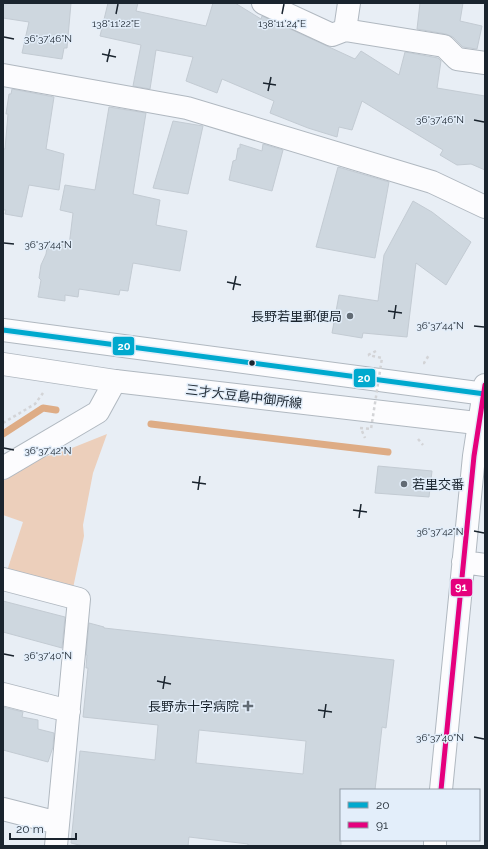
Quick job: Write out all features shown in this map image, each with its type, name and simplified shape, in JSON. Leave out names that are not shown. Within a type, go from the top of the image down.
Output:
[{"type":"street","points":[[263,3],[332,36],[345,30],[444,46],[457,59],[485,63]]},
{"type":"street","points":[[345,30],[349,3]]},
{"type":"street","points":[[3,75],[186,108],[432,182],[485,207]]},
{"type":"street","points":[[3,330],[484,391],[482,424],[474,456],[440,789]]},
{"type":"street","name":"三才大豆島中御所線","points":[[3,364],[115,381],[482,424]]},
{"type":"street","points":[[3,468],[98,412],[115,381]]},
{"type":"street","points":[[463,562],[485,565]]},
{"type":"street","points":[[3,579],[79,599],[56,846]]},
{"type":"street","points":[[3,694],[68,711]]},
{"type":"street","points":[[3,809],[58,822]]},
{"type":"path","points":[[360,428],[371,429],[382,358],[368,356],[376,351]]},
{"type":"path","points":[[424,363],[429,355]]},
{"type":"path","points":[[3,423],[35,404],[43,392]]},
{"type":"shaded area","points":[[107,434],[93,473],[83,525],[84,536],[73,588],[6,574],[23,522],[3,515],[3,481],[38,459],[67,450]]},
{"type":"building","points":[[3,3],[71,3],[67,48],[64,48],[62,59],[22,53],[29,22],[3,18]]},
{"type":"building","points":[[108,3],[138,3],[136,11],[206,26],[213,3],[235,3],[261,19],[262,16],[355,59],[361,51],[399,75],[405,52],[438,58],[441,61],[437,88],[485,96],[485,170],[471,164],[457,165],[440,155],[443,150],[362,101],[352,130],[339,127],[337,137],[308,128],[270,113],[274,101],[222,79],[217,93],[186,81],[193,57],[156,50],[150,89],[133,86],[141,45],[100,36]]},
{"type":"building","points":[[420,3],[463,3],[460,21],[482,26],[477,49],[463,47],[453,37],[446,34],[417,29]]},
{"type":"building","points":[[12,89],[54,97],[46,149],[64,154],[59,190],[29,185],[22,217],[5,214],[6,210],[3,210],[3,149],[5,149],[8,114],[6,114],[9,94],[11,94]]},
{"type":"building","points":[[109,107],[146,113],[133,194],[160,200],[156,225],[187,231],[180,271],[133,263],[128,291],[120,290],[119,295],[79,289],[78,297],[65,295],[65,301],[38,297],[41,280],[39,278],[41,265],[46,254],[48,242],[69,246],[73,213],[60,210],[65,185],[95,190]]},
{"type":"building","points":[[173,121],[203,126],[188,194],[153,188]]},
{"type":"building","points":[[240,144],[262,151],[263,144],[283,150],[272,191],[229,180],[233,161],[236,160]]},
{"type":"building","points":[[338,167],[389,182],[375,258],[316,247]]},
{"type":"building","points":[[413,201],[432,212],[471,242],[446,285],[416,263],[407,337],[363,333],[362,338],[332,333],[339,295],[378,301],[384,255]]},
{"type":"building","name":"若里交番","points":[[378,466],[432,471],[429,497],[375,493]]},
{"type":"building","points":[[3,601],[65,617],[62,648],[3,632]]},
{"type":"building","points":[[89,623],[104,628],[394,660],[386,728],[382,727],[375,789],[340,789],[341,846],[248,846],[248,844],[189,837],[188,846],[83,846],[71,843],[80,751],[155,760],[158,725],[83,717],[88,668],[86,668]],"holes":[[[199,730],[306,741],[303,774],[196,763]]]},
{"type":"building","points":[[3,707],[23,712],[22,717],[38,720],[38,729],[54,733],[53,747],[48,762],[3,750]]},
{"type":"waterway","points":[[3,434],[43,408],[56,410]]},
{"type":"waterway","points":[[151,424],[388,452]]},
{"type":"transit line","name":"20","points":[[3,330],[485,394]]},
{"type":"transit line","name":"91","points":[[441,789],[474,456],[485,385]]},
{"type":"place","name":"長野若里郵便局","points":[[350,316]]},
{"type":"place","name":"若里交番","points":[[404,484]]},
{"type":"place","name":"長野赤十字病院","points":[[248,706]]}]
